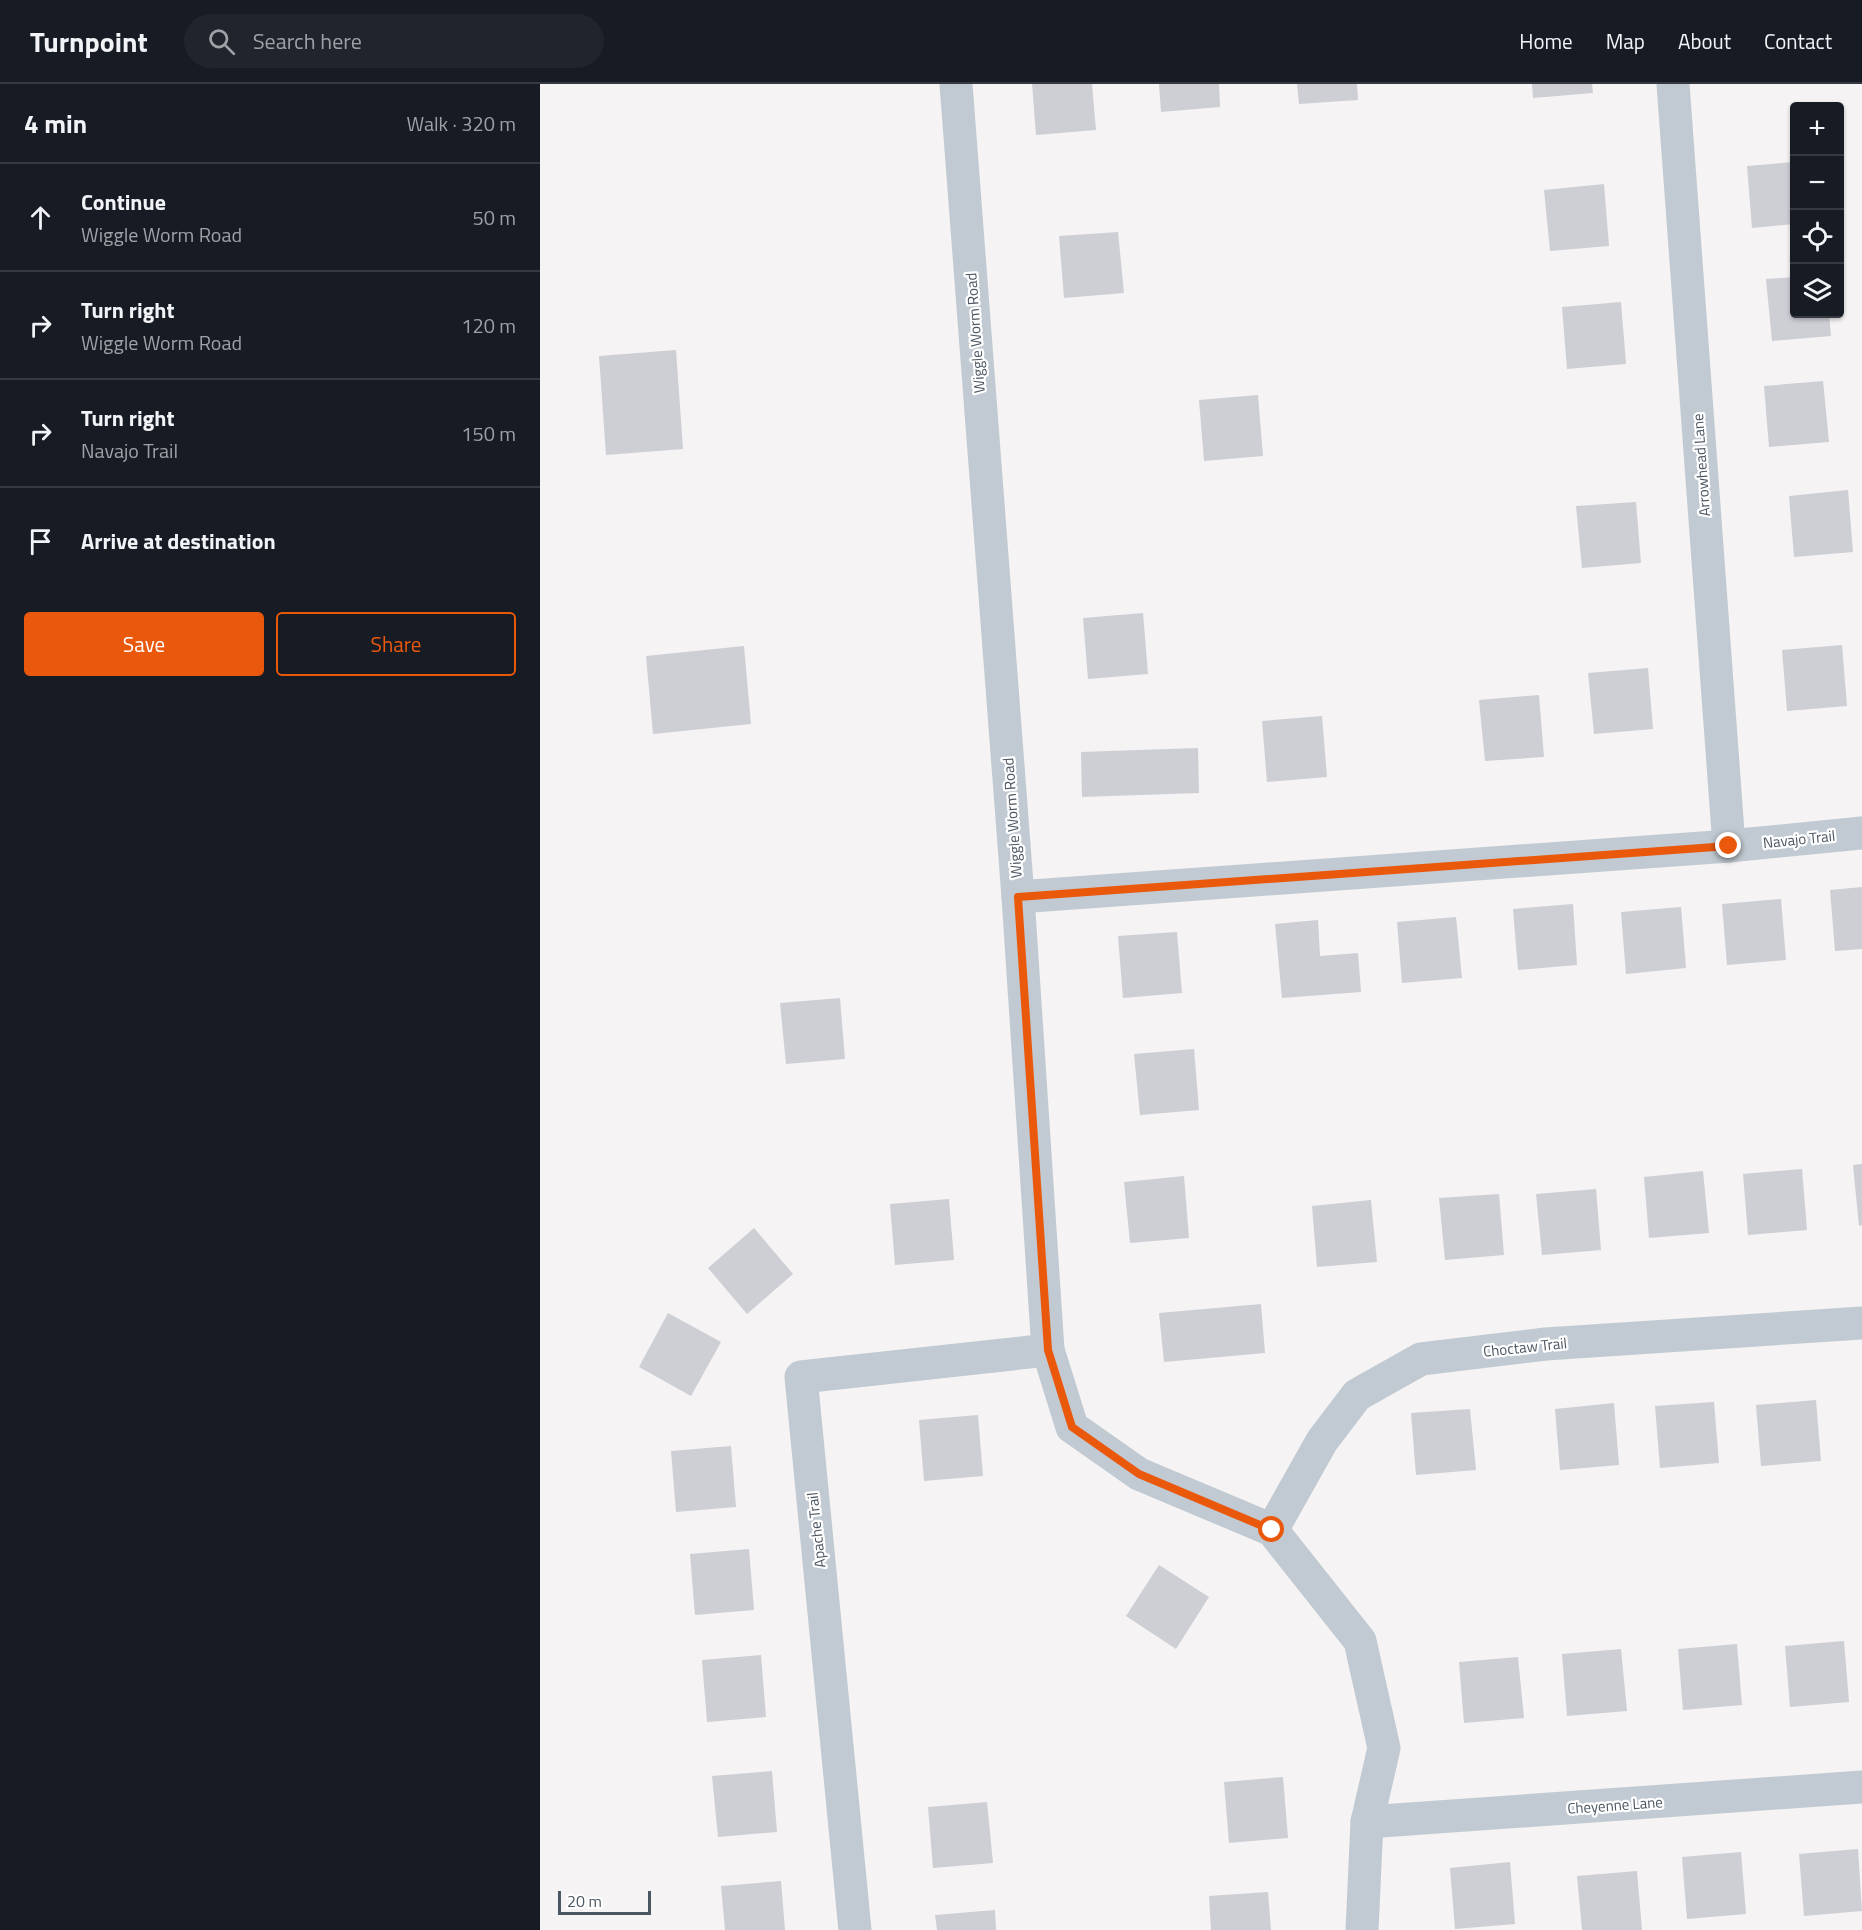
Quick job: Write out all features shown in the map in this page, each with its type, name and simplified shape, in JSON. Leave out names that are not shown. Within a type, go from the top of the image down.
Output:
[{"type":"street","name":"Wiggle Worm Road","points":[[956,84],[1018,897],[1048,1350],[1072,1427],[1139,1474],[1272,1530],[1360,1641],[1384,1748],[1367,1822],[1362,1930]]},
{"type":"street","name":"Arrowhead Lane","points":[[1673,84],[1729,846]]},
{"type":"street","name":"Navajo Trail","points":[[1018,897],[1729,846],[1862,833]]},
{"type":"street","name":"Choctaw Trail","points":[[1272,1530],[1322,1441],[1357,1395],[1421,1359],[1546,1344],[1862,1323]]},
{"type":"street","name":"Apache Trail","points":[[855,1930],[801,1377],[1048,1350]]},
{"type":"street","name":"Cheyenne Lane","points":[[1367,1822],[1862,1787]]},
{"type":"building","points":[[1032,84],[1092,84],[1096,130],[1036,135]]},
{"type":"building","points":[[1159,84],[1219,84],[1220,107],[1161,112]]},
{"type":"building","points":[[1297,84],[1357,84],[1358,100],[1299,104]]},
{"type":"building","points":[[1532,84],[1592,84],[1593,93],[1533,98]]},
{"type":"building","points":[[1790,162],[1790,224],[1752,228],[1747,166]]},
{"type":"building","points":[[1604,184],[1609,246],[1550,251],[1544,190]]},
{"type":"building","points":[[1118,232],[1124,293],[1064,298],[1059,236]]},
{"type":"building","points":[[1790,277],[1790,318],[1829,318],[1831,336],[1772,341],[1766,279]]},
{"type":"building","points":[[1621,302],[1626,364],[1567,369],[1562,307]]},
{"type":"building","points":[[676,350],[683,449],[606,455],[599,356]]},
{"type":"building","points":[[1823,381],[1829,442],[1769,447],[1764,386]]},
{"type":"building","points":[[1258,395],[1263,456],[1204,461],[1199,400]]},
{"type":"building","points":[[1848,490],[1853,552],[1794,557],[1789,496]]},
{"type":"building","points":[[1636,502],[1641,563],[1582,568],[1576,506]]},
{"type":"building","points":[[1143,613],[1148,674],[1088,679],[1083,618]]},
{"type":"building","points":[[1842,645],[1847,706],[1787,711],[1782,650]]},
{"type":"building","points":[[744,646],[751,724],[653,734],[646,656]]},
{"type":"building","points":[[1648,668],[1653,729],[1594,734],[1588,673]]},
{"type":"building","points":[[1539,695],[1544,757],[1485,761],[1479,700]]},
{"type":"building","points":[[1322,716],[1327,777],[1267,782],[1262,721]]},
{"type":"building","points":[[1198,748],[1199,793],[1082,797],[1081,752]]},
{"type":"building","points":[[1862,887],[1862,949],[1835,951],[1830,890]]},
{"type":"building","points":[[1781,899],[1786,960],[1727,965],[1722,904]]},
{"type":"building","points":[[1573,904],[1577,965],[1518,970],[1513,909]]},
{"type":"building","points":[[1681,907],[1686,968],[1626,974],[1621,912]]},
{"type":"building","points":[[1456,917],[1462,978],[1402,983],[1397,922]]},
{"type":"building","points":[[1318,920],[1320,956],[1358,953],[1361,992],[1282,998],[1275,924]]},
{"type":"building","points":[[1177,932],[1182,993],[1123,998],[1118,936]]},
{"type":"building","points":[[840,998],[845,1059],[786,1064],[780,1003]]},
{"type":"building","points":[[1194,1049],[1199,1110],[1140,1115],[1134,1054]]},
{"type":"building","points":[[1862,1164],[1862,1225],[1859,1226],[1853,1165]]},
{"type":"building","points":[[1802,1169],[1807,1230],[1748,1235],[1743,1174]]},
{"type":"building","points":[[1703,1171],[1709,1233],[1649,1238],[1644,1177]]},
{"type":"building","points":[[1184,1176],[1189,1238],[1130,1243],[1124,1182]]},
{"type":"building","points":[[1596,1189],[1601,1250],[1542,1255],[1536,1194]]},
{"type":"building","points":[[1499,1194],[1504,1255],[1445,1260],[1439,1198]]},
{"type":"building","points":[[949,1199],[954,1260],[895,1265],[890,1204]]},
{"type":"building","points":[[1371,1200],[1377,1262],[1317,1267],[1312,1206]]},
{"type":"building","points":[[754,1228],[793,1274],[747,1314],[708,1268]]},
{"type":"building","points":[[1261,1304],[1265,1353],[1164,1362],[1159,1313]]},
{"type":"building","points":[[668,1313],[721,1342],[691,1396],[639,1367]]},
{"type":"building","points":[[1816,1400],[1821,1461],[1761,1466],[1756,1405]]},
{"type":"building","points":[[1714,1402],[1719,1463],[1660,1468],[1655,1406]]},
{"type":"building","points":[[1614,1403],[1619,1465],[1560,1470],[1555,1409]]},
{"type":"building","points":[[1470,1409],[1476,1470],[1416,1475],[1411,1413]]},
{"type":"building","points":[[978,1415],[983,1476],[924,1481],[919,1420]]},
{"type":"building","points":[[731,1446],[736,1507],[676,1512],[671,1451]]},
{"type":"building","points":[[749,1549],[754,1610],[695,1615],[690,1554]]},
{"type":"building","points":[[1159,1565],[1209,1597],[1176,1649],[1126,1616]]},
{"type":"building","points":[[1844,1641],[1849,1702],[1790,1707],[1785,1646]]},
{"type":"building","points":[[1737,1644],[1742,1705],[1683,1710],[1678,1649]]},
{"type":"building","points":[[1621,1649],[1627,1711],[1567,1716],[1562,1654]]},
{"type":"building","points":[[761,1655],[766,1717],[707,1722],[702,1660]]},
{"type":"building","points":[[1518,1657],[1524,1718],[1464,1723],[1459,1662]]},
{"type":"building","points":[[772,1771],[777,1832],[718,1837],[712,1776]]},
{"type":"building","points":[[1283,1777],[1288,1838],[1229,1843],[1224,1782]]},
{"type":"building","points":[[987,1802],[993,1863],[933,1868],[928,1807]]},
{"type":"building","points":[[1858,1849],[1862,1911],[1804,1916],[1799,1854]]},
{"type":"building","points":[[1741,1852],[1746,1914],[1687,1919],[1682,1857]]},
{"type":"building","points":[[1510,1862],[1515,1924],[1455,1929],[1450,1868]]},
{"type":"building","points":[[1637,1871],[1642,1930],[1582,1930],[1577,1876]]},
{"type":"building","points":[[781,1881],[785,1930],[725,1930],[721,1886]]},
{"type":"building","points":[[1268,1892],[1271,1930],[1211,1930],[1209,1896]]},
{"type":"building","points":[[995,1910],[996,1930],[937,1930],[935,1915]]},
{"type":"route","points":[[1272,1530],[1139,1474],[1072,1427],[1048,1350],[1018,897],[1729,846]]}]
